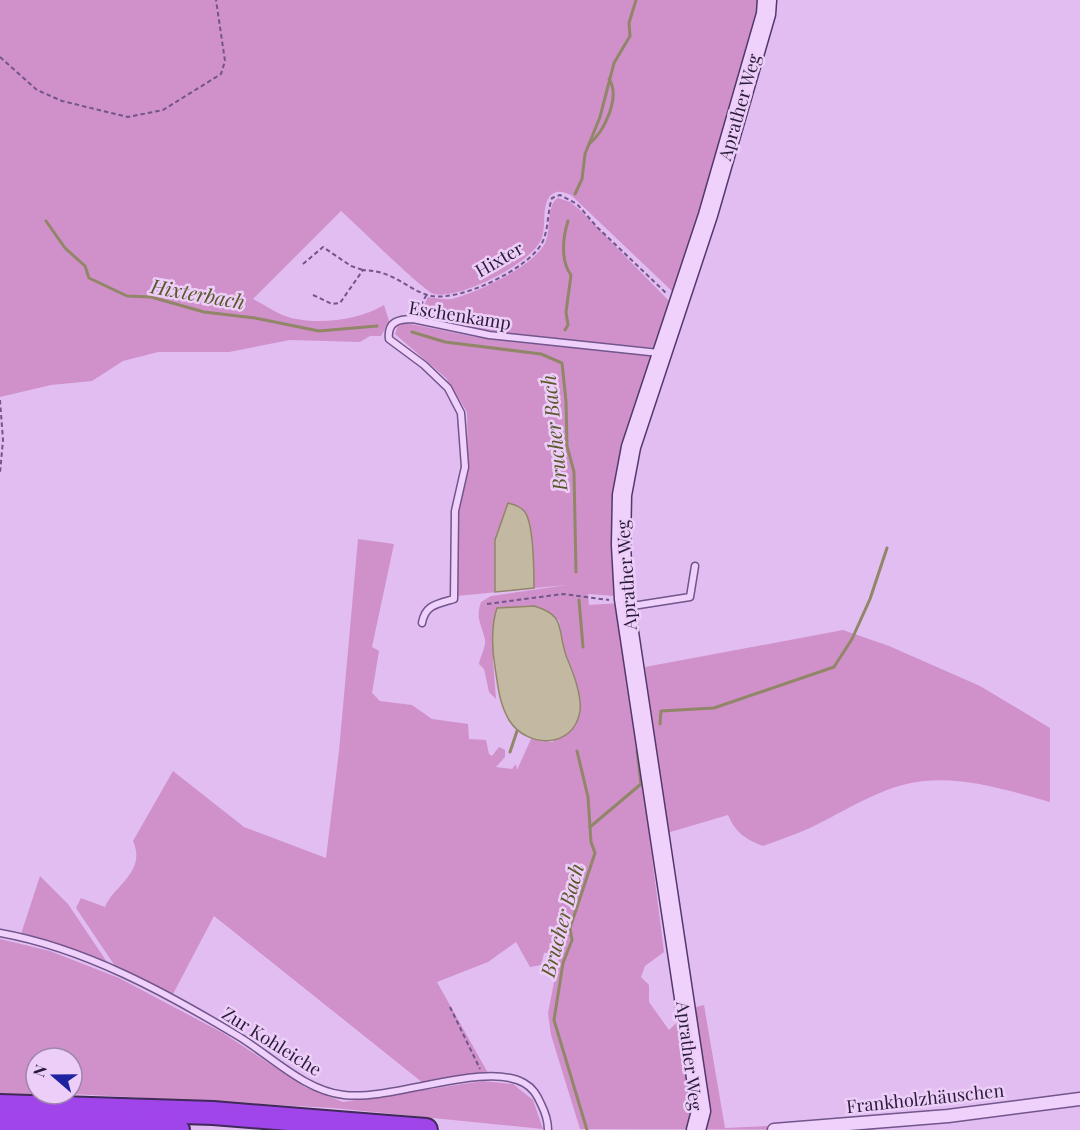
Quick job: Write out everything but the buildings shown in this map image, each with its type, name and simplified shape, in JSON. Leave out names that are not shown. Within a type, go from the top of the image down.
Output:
[{"type":"highway","points":[[0,1106],[213,1113],[426,1130]]},
{"type":"highway","points":[[0,1124],[178,1130]]},
{"type":"street","name":"Aprather Weg","points":[[696,1130],[700,1111],[625,603],[621,544],[622,495],[631,447],[708,215],[766,14],[767,0]]},
{"type":"street","name":"Frankholzhäuschen","points":[[774,1130],[948,1116],[1080,1099]]},
{"type":"lane","name":"Eschenkamp","points":[[423,623],[424,613],[429,606],[454,598],[454,510],[465,467],[464,435],[461,413],[448,388],[424,365],[389,339],[388,332],[392,323],[400,319],[412,319],[489,335],[661,353]]},
{"type":"lane","points":[[625,603],[690,597],[695,566]]},
{"type":"lane","name":"Zur Kohleiche","points":[[0,933],[55,947],[114,969],[194,1010],[298,1076],[331,1093],[367,1096],[482,1077],[510,1077],[532,1089],[544,1109],[548,1130]]},
{"type":"path","points":[[0,57],[37,90],[62,101],[128,117],[163,110],[221,74],[225,60],[216,0]]},
{"type":"path","name":"Hixter","points":[[303,264],[319,248],[323,247],[333,251],[351,266],[389,273],[427,294],[448,296],[464,293],[529,260],[543,241],[552,198],[560,195],[577,204],[597,227],[677,303]]},
{"type":"path","points":[[313,295],[332,304],[340,303],[363,270]]},
{"type":"path","points":[[412,319],[427,294]]},
{"type":"path","points":[[0,400],[3,440],[0,473]]},
{"type":"path","points":[[486,604],[563,594],[625,603]]},
{"type":"path","points":[[450,1007],[479,1063],[482,1077]]},
{"type":"shaded area","points":[[0,0],[759,0],[710,177],[674,293],[571,195],[563,192],[553,194],[547,201],[541,240],[523,259],[476,286],[445,294],[434,294],[427,290],[341,211],[253,299],[286,317],[314,321],[351,318],[384,305],[389,321],[381,336],[370,336],[360,342],[290,340],[229,352],[158,352],[123,361],[92,381],[51,385],[0,397]]},
{"type":"shaded area","points":[[558,198],[570,202],[580,210],[671,303],[656,348],[532,337],[438,322],[419,316],[428,297],[452,299],[463,296],[490,285],[530,260],[546,241],[550,212],[554,201]]},
{"type":"shaded area","points":[[406,323],[475,337],[654,356],[628,433],[616,480],[612,523],[615,596],[588,594],[589,605],[620,603],[664,952],[645,966],[641,977],[649,985],[649,1002],[669,1030],[692,1008],[704,1005],[725,1128],[850,1122],[876,1130],[580,1129],[551,1035],[548,1013],[560,952],[544,953],[541,965],[530,967],[516,942],[488,962],[437,982],[488,1073],[423,1083],[214,916],[173,994],[117,969],[76,908],[81,898],[105,907],[127,878],[136,861],[133,841],[173,771],[244,827],[326,858],[339,751],[358,539],[394,544],[372,647],[379,651],[372,693],[380,701],[412,705],[432,719],[468,724],[469,739],[486,740],[489,754],[492,756],[499,747],[505,750],[505,757],[496,767],[512,769],[516,764],[517,770],[531,739],[553,742],[573,671],[564,649],[559,620],[497,609],[493,659],[496,699],[489,692],[484,669],[479,664],[485,643],[479,613],[481,602],[491,596],[566,585],[457,596],[457,517],[468,464],[467,412],[446,378],[395,334],[398,325]]},
{"type":"shaded area","points":[[508,503],[521,508],[528,518],[533,548],[534,588],[495,592],[495,540]]},
{"type":"shaded area","points":[[534,606],[552,614],[559,625],[580,698],[580,711],[569,733],[549,741],[527,736],[509,720],[501,701],[494,660],[493,630],[497,608]]},
{"type":"shaded area","points":[[843,630],[889,646],[980,686],[1050,728],[1050,802],[972,783],[924,781],[882,792],[798,833],[763,846],[742,835],[728,815],[667,833],[645,667]]},
{"type":"shaded area","points":[[40,876],[68,904],[109,965],[21,934]]},
{"type":"shaded area","points":[[0,939],[50,951],[119,978],[223,1033],[305,1087],[343,1102],[483,1081],[513,1084],[533,1100],[543,1129],[333,1108],[84,1095],[84,1046],[24,1046],[24,1095],[0,1095]]},
{"type":"waterway","name":"Brucher Bach","points":[[575,194],[582,179],[585,154],[600,117],[614,63],[630,36],[629,23],[636,0]]},
{"type":"waterway","name":"Brucher Bach","points":[[589,144],[600,131],[609,114],[613,95],[609,79]]},
{"type":"waterway","name":"Hixterbach","points":[[46,221],[65,248],[85,266],[89,278],[127,296],[151,297],[204,312],[255,318],[319,331],[377,326]]},
{"type":"waterway","name":"Brucher Bach","points":[[565,330],[568,325],[566,312],[571,275],[564,256],[568,221]]},
{"type":"waterway","name":"Brucher Bach","points":[[412,332],[445,342],[541,354],[562,363],[567,446],[574,472],[576,572]]},
{"type":"waterway","points":[[660,724],[661,711],[714,708],[834,667],[852,639],[870,599],[887,548]]},
{"type":"waterway","name":"Brucher Bach","points":[[579,600],[583,647]]},
{"type":"waterway","points":[[510,752],[517,731]]},
{"type":"waterway","points":[[590,827],[641,784],[637,750]]},
{"type":"waterway","name":"Brucher Bach","points":[[577,751],[588,797],[591,842],[595,853],[570,928],[572,940],[563,963],[554,1020],[587,1130]]}]
